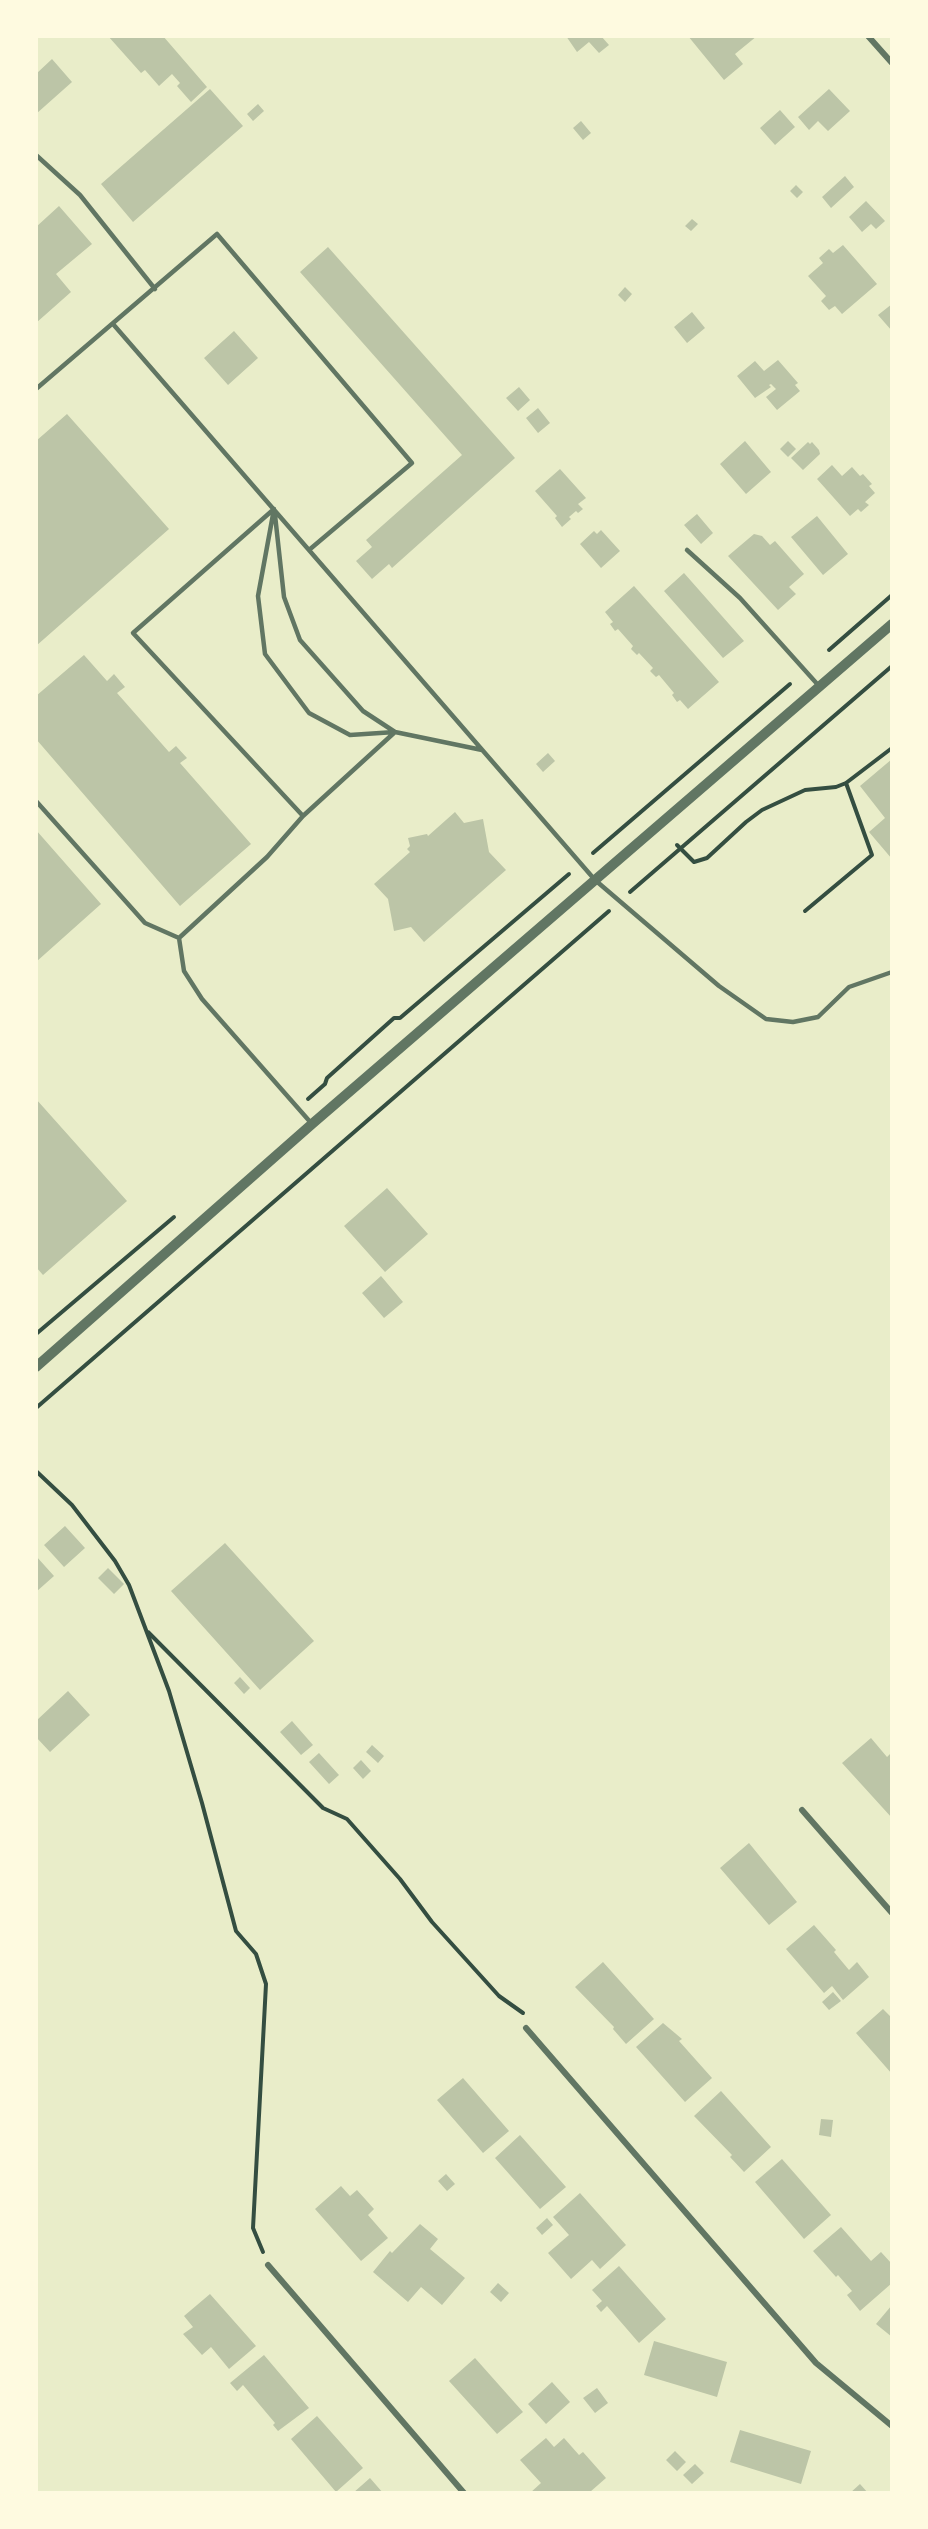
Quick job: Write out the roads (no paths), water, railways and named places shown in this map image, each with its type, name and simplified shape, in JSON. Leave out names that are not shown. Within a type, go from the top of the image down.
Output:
[{"type":"street","points":[[868,36],[892,63]]},
{"type":"street","points":[[38,1362],[892,624]]},
{"type":"street","points":[[802,1810],[892,1913]]},
{"type":"street","points":[[526,2028],[816,2363],[892,2426]]},
{"type":"street","points":[[268,2265],[464,2493]]},
{"type":"lane","points":[[36,155],[80,195],[155,289]]},
{"type":"lane","points":[[36,389],[218,234],[412,463],[309,550]]},
{"type":"lane","points":[[113,324],[580,864],[620,902],[719,986],[766,1019],[793,1022],[818,1017],[849,987],[892,972]]},
{"type":"lane","points":[[274,509],[284,597],[300,640],[363,711],[395,732]]},
{"type":"lane","points":[[274,509],[258,596],[266,654],[309,713],[350,735],[395,732],[482,750]]},
{"type":"lane","points":[[274,509],[133,633],[303,816]]},
{"type":"lane","points":[[687,550],[740,598],[819,686]]},
{"type":"lane","points":[[179,938],[267,857],[303,816],[395,732]]},
{"type":"lane","points":[[36,801],[145,924],[179,938]]},
{"type":"lane","points":[[179,938],[184,970],[202,999],[312,1124]]}]
